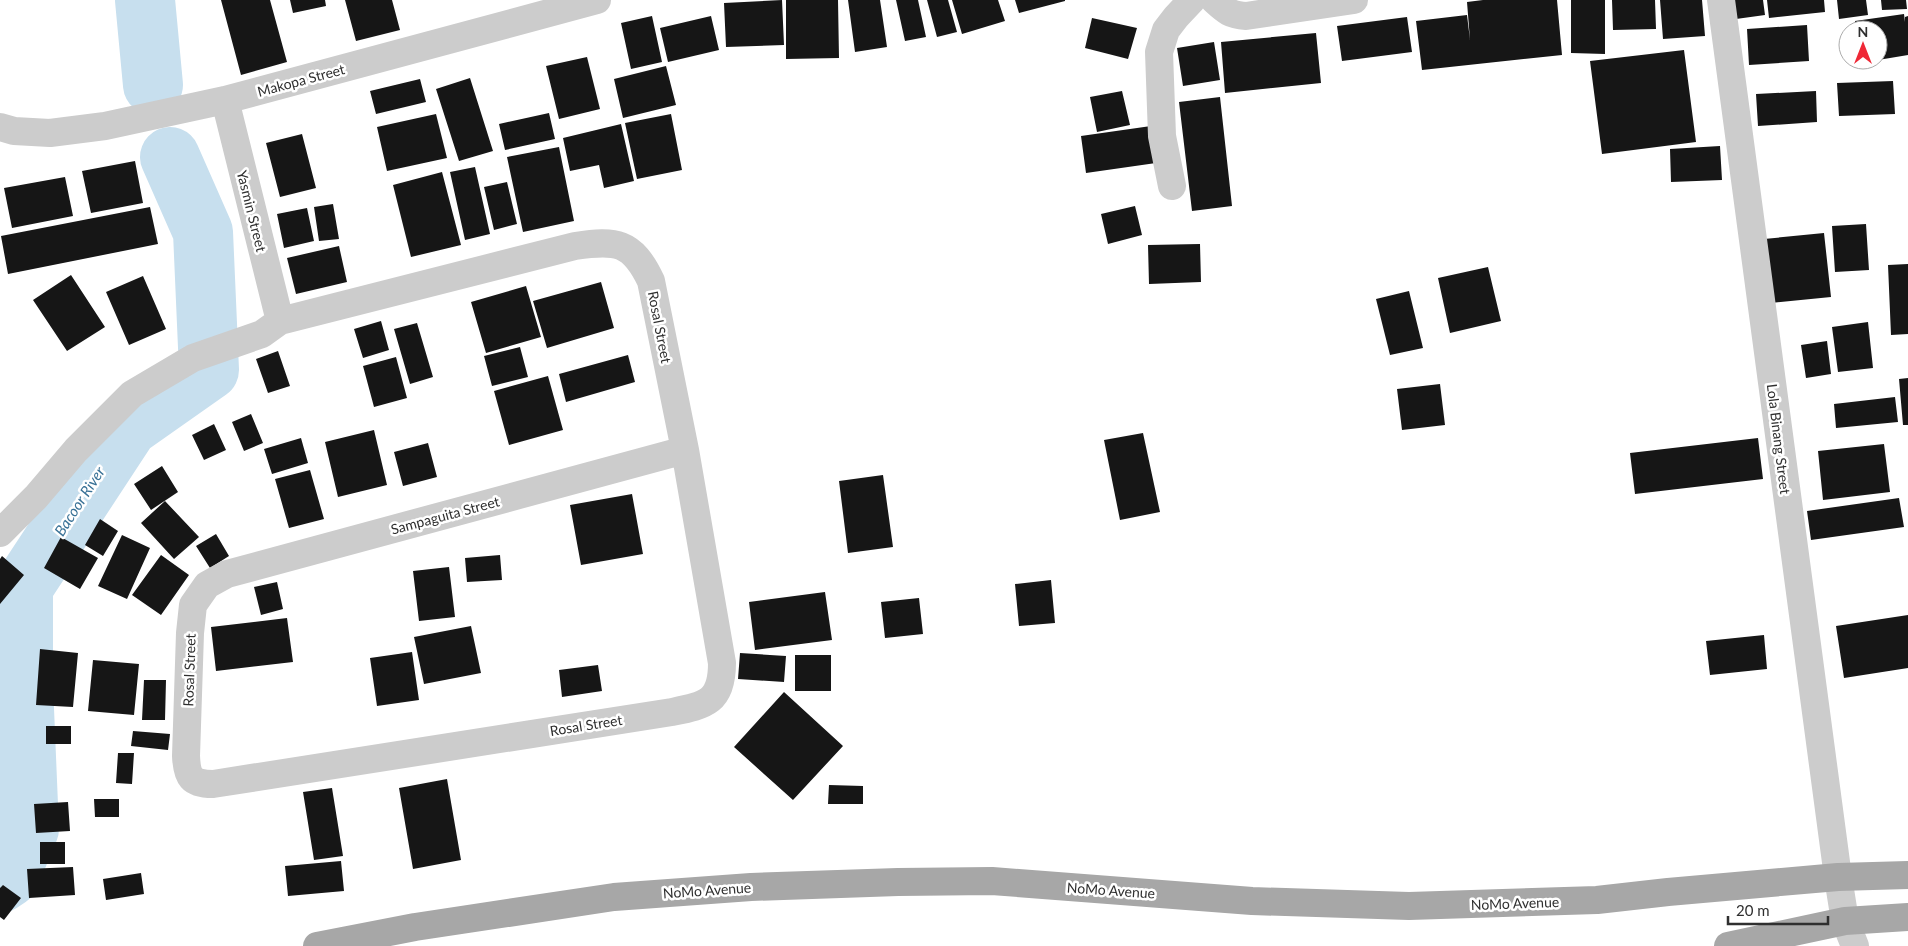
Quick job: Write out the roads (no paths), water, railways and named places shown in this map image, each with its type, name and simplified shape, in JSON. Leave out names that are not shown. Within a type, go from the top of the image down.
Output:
[{"type":"main road","name":"NoMo Avenue","points":[[317,946],[415,927],[614,897],[752,887],[898,882],[992,882],[1252,901],[1409,906],[1596,900],[1838,877],[1908,875]]},
{"type":"main road","points":[[1728,946],[1845,921],[1908,917]]},
{"type":"street","name":"Makopa Street","points":[[0,127],[14,131],[50,133],[105,126],[225,100],[598,0]]},
{"type":"street","points":[[1172,186],[1162,136],[1159,52],[1166,30],[1176,16],[1192,0]]},
{"type":"street","points":[[1214,0],[1223,9],[1234,15],[1246,16],[1354,0]]},
{"type":"street","name":"Lola Binang Street","points":[[1721,0],[1838,877],[1845,921],[1855,946]]},
{"type":"street","name":"Yasmin Street","points":[[225,100],[271,328]]},
{"type":"street","name":"Rosal Street","points":[[207,585],[193,605],[190,633],[186,756],[187,771],[193,781],[203,784],[213,784],[696,707],[715,696],[722,681],[722,663],[685,450],[651,281],[642,262],[626,247],[603,242],[575,246],[271,328]]},
{"type":"street","points":[[0,533],[36,497],[76,450],[132,394],[193,358],[271,328]]},
{"type":"street","name":"Sampaguita Street","points":[[207,585],[227,574],[685,450]]},
{"type":"waterway","name":"Bacoor River","points":[[145,0],[153,85]]},
{"type":"waterway","name":"Bacoor River","points":[[0,883],[9,877],[29,829],[23,685],[23,587],[128,427],[209,370],[203,232],[170,157]]}]
